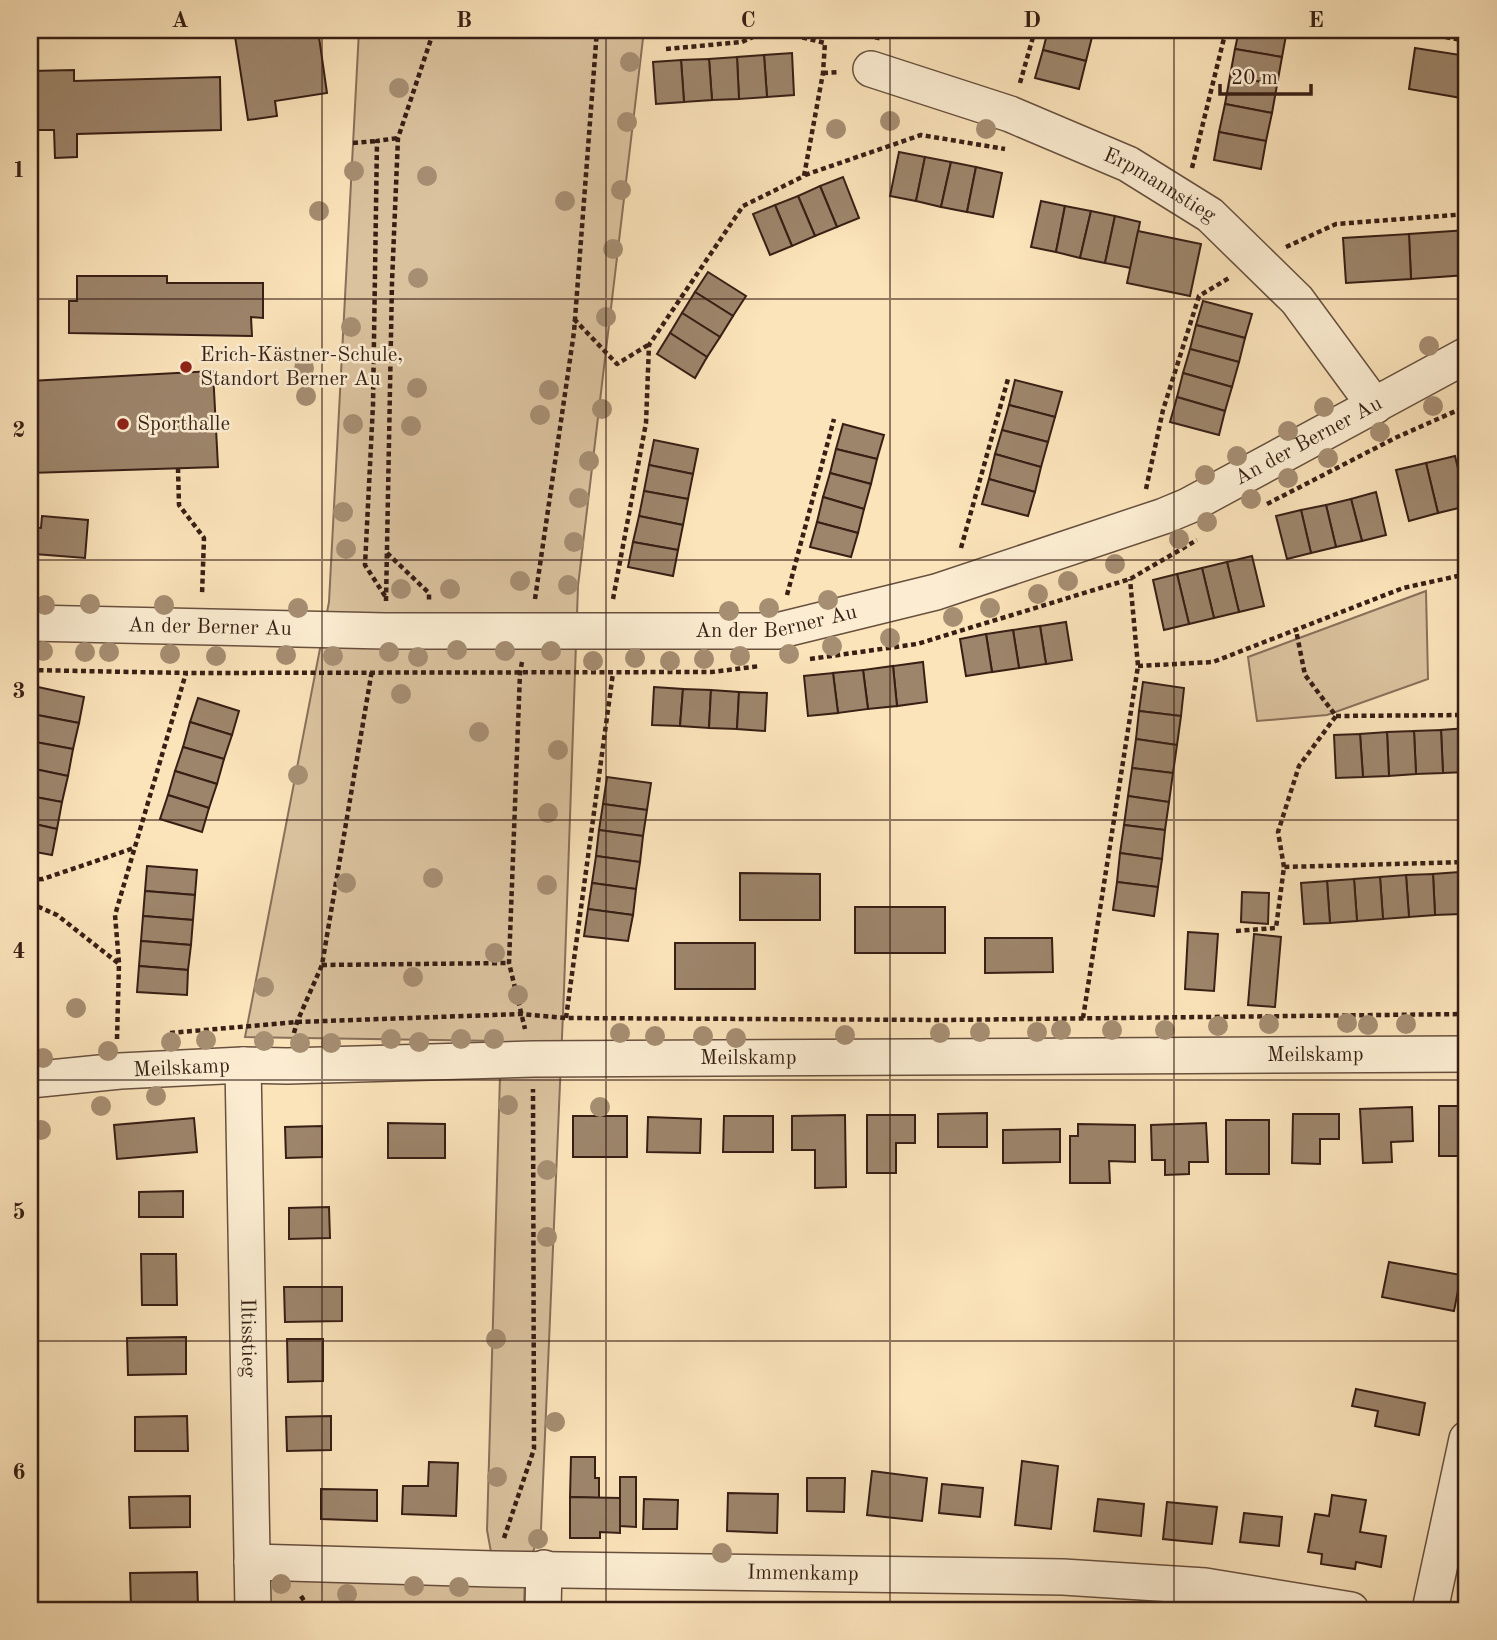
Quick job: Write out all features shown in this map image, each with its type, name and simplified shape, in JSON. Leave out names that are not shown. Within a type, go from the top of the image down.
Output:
[{"type":"street","name":"Erpmannstieg","points":[[871,69],[1010,114],[1128,164],[1210,215],[1297,300],[1375,406]]},
{"type":"street","name":"An der Berner Au","points":[[30,623],[385,631],[777,631],[936,592],[1188,506],[1467,355]]},
{"type":"street","name":"Meilskamp","points":[[30,1080],[119,1055],[287,1066],[533,1059],[1467,1054]]},
{"type":"street","name":"Iltisstieg","points":[[243,1065],[253,1610]]},
{"type":"street","points":[[1430,1610],[1467,1442]]},
{"type":"street","name":"Immenkamp","points":[[252,1562],[494,1569],[1063,1577],[1205,1586],[1351,1610]]},
{"type":"street","points":[[542,1610],[544,1568]]},
{"type":"path","points":[[287,1066],[297,1022],[322,965],[371,672],[385,631],[392,269],[398,138],[433,30]]},
{"type":"path","points":[[494,1569],[534,1449],[533,1059],[509,963],[520,673],[530,630],[554,476],[574,319],[597,30]]},
{"type":"path","points":[[666,49],[742,42],[770,30],[825,43],[823,73],[804,176]]},
{"type":"path","points":[[1010,114],[1035,30]]},
{"type":"path","points":[[1184,199],[1226,30]]},
{"type":"path","points":[[1412,31],[1467,41]]},
{"type":"path","points":[[574,319],[617,364],[649,345],[743,206],[804,176],[921,135],[1014,151]]},
{"type":"path","points":[[353,143],[398,138]]},
{"type":"path","points":[[377,141],[373,405],[366,565],[386,597]]},
{"type":"path","points":[[1157,488],[1145,494],[1163,410],[1199,296],[1257,261],[1336,224],[1467,214]]},
{"type":"path","points":[[612,607],[646,423],[649,345]]},
{"type":"path","points":[[958,559],[1008,379]]},
{"type":"path","points":[[785,603],[834,419]]},
{"type":"path","points":[[178,468],[179,505],[204,538],[201,627]]},
{"type":"path","points":[[387,553],[429,593],[430,609]]},
{"type":"path","points":[[1138,666],[1213,662],[1403,588],[1467,574]]},
{"type":"path","points":[[1083,1018],[1138,666],[1130,579]]},
{"type":"path","points":[[1296,629],[1305,675],[1336,716]]},
{"type":"path","points":[[119,1055],[119,963],[115,915],[186,673]]},
{"type":"path","points":[[566,1018],[613,673]]},
{"type":"path","points":[[1336,716],[1467,715]]},
{"type":"path","points":[[1236,931],[1276,928],[1284,867],[1278,832],[1299,766],[1336,716]]},
{"type":"path","points":[[30,880],[43,879],[134,848]]},
{"type":"path","points":[[1284,867],[1467,862]]},
{"type":"path","points":[[30,903],[57,915],[119,963]]},
{"type":"path","points":[[322,965],[509,963]]},
{"type":"path","points":[[158,1034],[297,1022],[521,1014],[566,1018],[942,1020],[1467,1014]]},
{"type":"path","points":[[119,1055],[131,1037]]},
{"type":"path","points":[[104,1039],[119,1055]]},
{"type":"shaded area","points":[[359,30],[644,30],[578,586],[541,1529],[525,1575],[524,1610],[269,1610],[269,1573],[494,1569],[487,1530],[501,1041],[245,1037],[329,602]]},
{"type":"shaded area","points":[[1426,591],[1428,679],[1327,715],[1257,721],[1248,657]]},
{"type":"building","points":[[234,30],[318,30],[327,93],[275,101],[277,116],[248,120]]},
{"type":"building","points":[[903,30],[930,30],[928,36]]},
{"type":"building","points":[[1048,30],[1093,33],[1086,61],[1043,50]]},
{"type":"building","points":[[1239,30],[1287,30],[1282,57],[1235,49]]},
{"type":"building","points":[[1415,48],[1467,56],[1467,99],[1409,89]]},
{"type":"building","points":[[1235,49],[1282,57],[1277,85],[1230,76]]},
{"type":"building","points":[[1043,50],[1086,61],[1079,89],[1035,78]]},
{"type":"building","points":[[792,53],[794,95],[767,97],[764,55]]},
{"type":"building","points":[[764,55],[767,97],[739,99],[737,57]]},
{"type":"building","points":[[737,57],[739,99],[712,100],[709,59]]},
{"type":"building","points":[[709,59],[712,100],[684,102],[681,60]]},
{"type":"building","points":[[681,60],[684,102],[656,104],[653,62]]},
{"type":"building","points":[[74,70],[74,81],[220,77],[221,130],[77,134],[77,157],[55,158],[54,130],[30,130],[30,71]]},
{"type":"building","points":[[1230,76],[1277,85],[1272,113],[1225,104]]},
{"type":"building","points":[[1225,104],[1272,113],[1266,141],[1219,132]]},
{"type":"building","points":[[1219,132],[1266,141],[1261,169],[1214,160]]},
{"type":"building","points":[[899,152],[925,157],[916,201],[890,196]]},
{"type":"building","points":[[925,157],[951,162],[941,207],[916,201]]},
{"type":"building","points":[[951,162],[976,167],[967,212],[941,207]]},
{"type":"building","points":[[976,167],[1002,173],[993,217],[967,212]]},
{"type":"building","points":[[843,177],[859,218],[837,227],[820,186]]},
{"type":"building","points":[[820,186],[837,227],[815,236],[798,196]]},
{"type":"building","points":[[798,196],[815,236],[792,246],[775,205]]},
{"type":"building","points":[[1041,201],[1065,206],[1056,252],[1031,247]]},
{"type":"building","points":[[775,205],[792,246],[770,255],[753,214]]},
{"type":"building","points":[[1065,206],[1091,211],[1080,258],[1056,252]]},
{"type":"building","points":[[1091,211],[1115,216],[1105,263],[1080,258]]},
{"type":"building","points":[[1115,216],[1140,222],[1131,268],[1105,263]]},
{"type":"building","points":[[1467,230],[1467,275],[1411,279],[1409,234]]},
{"type":"building","points":[[1138,231],[1201,244],[1190,296],[1127,283]]},
{"type":"building","points":[[1409,234],[1411,279],[1346,283],[1343,238]]},
{"type":"building","points":[[708,272],[746,296],[733,316],[695,292]]},
{"type":"building","points":[[77,276],[167,276],[167,283],[263,283],[263,318],[251,317],[252,336],[69,333],[69,301],[77,301]]},
{"type":"building","points":[[695,292],[733,316],[720,337],[682,313]]},
{"type":"building","points":[[1203,301],[1252,314],[1245,338],[1196,325]]},
{"type":"building","points":[[682,313],[720,337],[707,357],[670,333]]},
{"type":"building","points":[[1196,325],[1245,338],[1239,362],[1190,349]]},
{"type":"building","points":[[670,333],[707,357],[695,378],[657,354]]},
{"type":"building","points":[[1190,349],[1239,362],[1232,387],[1183,373]]},
{"type":"building","name":"Sporthalle","points":[[213,371],[218,467],[30,473],[30,381]]},
{"type":"building","points":[[1183,373],[1232,387],[1225,411],[1177,397]]},
{"type":"building","points":[[1015,380],[1062,392],[1055,417],[1009,405]]},
{"type":"building","points":[[1177,397],[1225,411],[1219,435],[1170,422]]},
{"type":"building","points":[[1009,405],[1055,417],[1048,442],[1002,430]]},
{"type":"building","points":[[843,424],[884,435],[877,459],[836,449]]},
{"type":"building","points":[[1002,430],[1048,442],[1041,467],[995,454]]},
{"type":"building","points":[[654,440],[698,449],[693,474],[649,465]]},
{"type":"building","points":[[836,449],[877,459],[871,484],[830,473]]},
{"type":"building","points":[[995,454],[1041,467],[1035,492],[989,479]]},
{"type":"building","points":[[1455,456],[1467,506],[1438,513],[1426,463]]},
{"type":"building","points":[[1426,463],[1438,513],[1409,521],[1396,470]]},
{"type":"building","points":[[649,465],[693,474],[688,499],[644,491]]},
{"type":"building","points":[[830,473],[871,484],[864,509],[823,497]]},
{"type":"building","points":[[989,479],[1035,492],[1028,516],[982,504]]},
{"type":"building","points":[[644,491],[688,499],[683,525],[639,516]]},
{"type":"building","points":[[1376,492],[1386,535],[1362,541],[1351,499]]},
{"type":"building","points":[[823,497],[864,509],[858,533],[817,522]]},
{"type":"building","points":[[1351,499],[1362,541],[1336,547],[1326,505]]},
{"type":"building","points":[[1326,505],[1336,547],[1311,553],[1301,510]]},
{"type":"building","points":[[1301,510],[1311,553],[1287,559],[1276,516]]},
{"type":"building","points":[[42,516],[88,520],[85,558],[35,554],[35,541],[30,540],[30,527],[41,528]]},
{"type":"building","points":[[639,516],[683,525],[678,550],[633,542]]},
{"type":"building","points":[[817,522],[858,533],[851,557],[810,547]]},
{"type":"building","points":[[633,542],[678,550],[673,576],[628,567]]},
{"type":"building","points":[[1252,556],[1264,606],[1239,612],[1227,562]]},
{"type":"building","points":[[1227,562],[1239,612],[1214,618],[1202,568]]},
{"type":"building","points":[[1202,568],[1214,618],[1189,624],[1177,574]]},
{"type":"building","points":[[1177,574],[1189,624],[1164,630],[1153,580]]},
{"type":"building","points":[[1460,589],[1467,589],[1467,631],[1463,631]]},
{"type":"building","points":[[1066,622],[1072,660],[1046,664],[1040,626]]},
{"type":"building","points":[[1040,626],[1046,664],[1019,668],[1013,630]]},
{"type":"building","points":[[1013,630],[1019,668],[992,672],[986,634]]},
{"type":"building","points":[[986,634],[992,672],[966,676],[960,639]]},
{"type":"building","points":[[923,662],[927,702],[897,706],[893,666]]},
{"type":"building","points":[[893,666],[897,706],[868,709],[863,670]]},
{"type":"building","points":[[863,670],[868,709],[838,713],[833,673]]},
{"type":"building","points":[[833,673],[838,713],[808,716],[804,676]]},
{"type":"building","points":[[1143,682],[1184,688],[1181,716],[1139,711]]},
{"type":"building","points":[[38,687],[84,697],[79,723],[32,714]]},
{"type":"building","points":[[654,687],[683,689],[680,726],[652,725]]},
{"type":"building","points":[[683,689],[711,690],[709,728],[680,726]]},
{"type":"building","points":[[711,690],[739,692],[737,729],[709,728]]},
{"type":"building","points":[[739,692],[767,693],[765,731],[737,729]]},
{"type":"building","points":[[198,698],[239,711],[232,735],[190,722]]},
{"type":"building","points":[[1139,711],[1181,716],[1177,745],[1136,739]]},
{"type":"building","points":[[32,714],[79,723],[73,749],[30,741]]},
{"type":"building","points":[[190,722],[232,735],[224,759],[183,747]]},
{"type":"building","points":[[1467,728],[1467,772],[1443,773],[1441,730]]},
{"type":"building","points":[[1441,730],[1443,773],[1416,774],[1414,731]]},
{"type":"building","points":[[1414,731],[1416,774],[1389,776],[1387,732]]},
{"type":"building","points":[[1387,732],[1389,776],[1363,777],[1360,734]]},
{"type":"building","points":[[1360,734],[1363,777],[1336,778],[1334,735]]},
{"type":"building","points":[[1136,739],[1177,745],[1173,773],[1132,768]]},
{"type":"building","points":[[30,741],[73,749],[68,776],[30,768]]},
{"type":"building","points":[[183,747],[224,759],[217,784],[175,771]]},
{"type":"building","points":[[30,768],[68,776],[62,802],[30,796]]},
{"type":"building","points":[[1132,768],[1173,773],[1169,802],[1128,796]]},
{"type":"building","points":[[175,771],[217,784],[209,808],[168,795]]},
{"type":"building","points":[[607,777],[651,783],[647,810],[603,804]]},
{"type":"building","points":[[168,795],[209,808],[202,832],[160,819]]},
{"type":"building","points":[[30,796],[62,802],[57,829],[30,823]]},
{"type":"building","points":[[1128,796],[1169,802],[1165,830],[1124,825]]},
{"type":"building","points":[[603,804],[647,810],[643,836],[599,830]]},
{"type":"building","points":[[30,823],[57,829],[52,855],[30,851]]},
{"type":"building","points":[[1124,825],[1165,830],[1162,859],[1120,853]]},
{"type":"building","points":[[599,830],[643,836],[640,862],[596,856]]},
{"type":"building","points":[[1120,853],[1162,859],[1158,887],[1117,882]]},
{"type":"building","points":[[596,856],[640,862],[636,889],[592,883]]},
{"type":"building","points":[[147,866],[197,870],[195,895],[145,891]]},
{"type":"building","points":[[1467,871],[1467,913],[1461,914],[1459,872]]},
{"type":"building","points":[[1459,872],[1461,914],[1435,915],[1433,874]]},
{"type":"building","points":[[740,873],[820,874],[820,920],[740,920]]},
{"type":"building","points":[[1433,874],[1435,915],[1409,917],[1406,875]]},
{"type":"building","points":[[1406,875],[1409,917],[1383,919],[1380,877]]},
{"type":"building","points":[[1380,877],[1383,919],[1357,921],[1354,879]]},
{"type":"building","points":[[1354,879],[1357,921],[1330,923],[1327,881]]},
{"type":"building","points":[[1327,881],[1330,923],[1304,924],[1301,883]]},
{"type":"building","points":[[1117,882],[1158,887],[1154,916],[1113,910]]},
{"type":"building","points":[[592,883],[636,889],[633,915],[588,909]]},
{"type":"building","points":[[145,891],[195,895],[193,920],[143,916]]},
{"type":"building","points":[[1242,892],[1269,893],[1268,924],[1241,922]]},
{"type":"building","points":[[855,907],[945,907],[945,953],[855,953]]},
{"type":"building","points":[[588,909],[633,915],[628,941],[584,936]]},
{"type":"building","points":[[30,914],[34,915],[30,966]]},
{"type":"building","points":[[143,916],[193,920],[191,945],[141,941]]},
{"type":"building","points":[[1188,932],[1218,934],[1214,991],[1185,989]]},
{"type":"building","points":[[1254,934],[1281,937],[1275,1007],[1248,1005]]},
{"type":"building","points":[[985,938],[1052,938],[1053,972],[985,973]]},
{"type":"building","points":[[141,941],[191,945],[188,970],[139,966]]},
{"type":"building","points":[[675,943],[755,943],[755,989],[675,989]]},
{"type":"building","points":[[139,966],[188,970],[187,995],[137,992]]},
{"type":"building","points":[[1439,1106],[1467,1106],[1467,1156],[1439,1156]]},
{"type":"building","points":[[1412,1107],[1413,1141],[1391,1142],[1392,1162],[1363,1163],[1360,1109]]},
{"type":"building","points":[[987,1113],[987,1147],[938,1147],[938,1114]]},
{"type":"building","points":[[1293,1114],[1339,1114],[1339,1139],[1320,1139],[1320,1164],[1292,1163]]},
{"type":"building","points":[[845,1115],[846,1187],[815,1188],[815,1150],[792,1150],[792,1116]]},
{"type":"building","points":[[867,1115],[915,1115],[915,1143],[896,1143],[896,1173],[867,1173]]},
{"type":"building","points":[[573,1116],[627,1116],[627,1157],[573,1157]]},
{"type":"building","points":[[724,1116],[773,1116],[773,1152],[723,1152]]},
{"type":"building","points":[[648,1117],[701,1119],[700,1153],[647,1152]]},
{"type":"building","points":[[194,1118],[197,1152],[117,1159],[114,1125]]},
{"type":"building","points":[[1226,1120],[1269,1120],[1269,1174],[1226,1174]]},
{"type":"building","points":[[388,1123],[445,1124],[445,1158],[388,1158]]},
{"type":"building","points":[[1206,1123],[1208,1162],[1189,1162],[1189,1174],[1165,1175],[1165,1160],[1152,1160],[1151,1125]]},
{"type":"building","points":[[1078,1124],[1135,1125],[1135,1162],[1109,1161],[1110,1183],[1070,1183],[1070,1136],[1078,1136]]},
{"type":"building","points":[[322,1126],[322,1157],[286,1158],[285,1127]]},
{"type":"building","points":[[1060,1129],[1060,1162],[1003,1163],[1003,1130]]},
{"type":"building","points":[[32,1143],[35,1194],[30,1194]]},
{"type":"building","points":[[183,1191],[183,1217],[139,1217],[139,1192]]},
{"type":"building","points":[[329,1207],[330,1238],[289,1239],[289,1208]]},
{"type":"building","points":[[141,1254],[176,1254],[177,1305],[142,1305]]},
{"type":"building","points":[[1389,1262],[1461,1275],[1454,1311],[1382,1297]]},
{"type":"building","points":[[284,1287],[342,1287],[342,1321],[285,1322]]},
{"type":"building","points":[[186,1337],[186,1374],[128,1375],[127,1338]]},
{"type":"building","points":[[287,1339],[323,1339],[323,1381],[288,1382]]},
{"type":"building","points":[[1356,1389],[1425,1403],[1419,1435],[1375,1426],[1378,1411],[1352,1406]]},
{"type":"building","points":[[187,1416],[188,1451],[135,1451],[135,1417]]},
{"type":"building","points":[[331,1416],[331,1450],[287,1451],[286,1417]]},
{"type":"building","points":[[571,1457],[595,1457],[599,1498],[570,1497]]},
{"type":"building","points":[[1022,1461],[1058,1466],[1051,1529],[1015,1525]]},
{"type":"building","points":[[429,1462],[458,1463],[456,1516],[402,1514],[403,1486],[428,1486]]},
{"type":"building","points":[[872,1471],[927,1478],[922,1521],[867,1515]]},
{"type":"building","points":[[620,1477],[636,1477],[636,1527],[620,1526]]},
{"type":"building","points":[[807,1478],[845,1478],[844,1512],[807,1511]]},
{"type":"building","points":[[942,1484],[983,1488],[980,1517],[939,1513]]},
{"type":"building","points":[[321,1489],[377,1490],[377,1521],[321,1519]]},
{"type":"building","points":[[728,1493],[778,1494],[777,1533],[727,1531]]},
{"type":"building","points":[[1332,1495],[1366,1500],[1360,1532],[1386,1536],[1381,1567],[1356,1562],[1355,1569],[1321,1564],[1322,1554],[1308,1552],[1315,1514],[1329,1516]]},
{"type":"building","points":[[190,1496],[190,1527],[130,1528],[129,1497]]},
{"type":"building","points":[[570,1497],[620,1498],[620,1533],[600,1532],[600,1538],[570,1538]]},
{"type":"building","points":[[644,1499],[678,1500],[677,1529],[643,1529]]},
{"type":"building","points":[[1098,1499],[1144,1504],[1141,1536],[1094,1531]]},
{"type":"building","points":[[1167,1502],[1217,1507],[1212,1544],[1163,1539]]},
{"type":"building","points":[[1244,1513],[1282,1517],[1279,1546],[1240,1542]]},
{"type":"building","points":[[197,1572],[198,1606],[131,1607],[130,1573]]},
{"type":"place","name":"Erich-Kästner-Schule, Standort Berner Au","points":[[186,367]]},
{"type":"place","name":"Sporthalle","points":[[123,424]]}]
